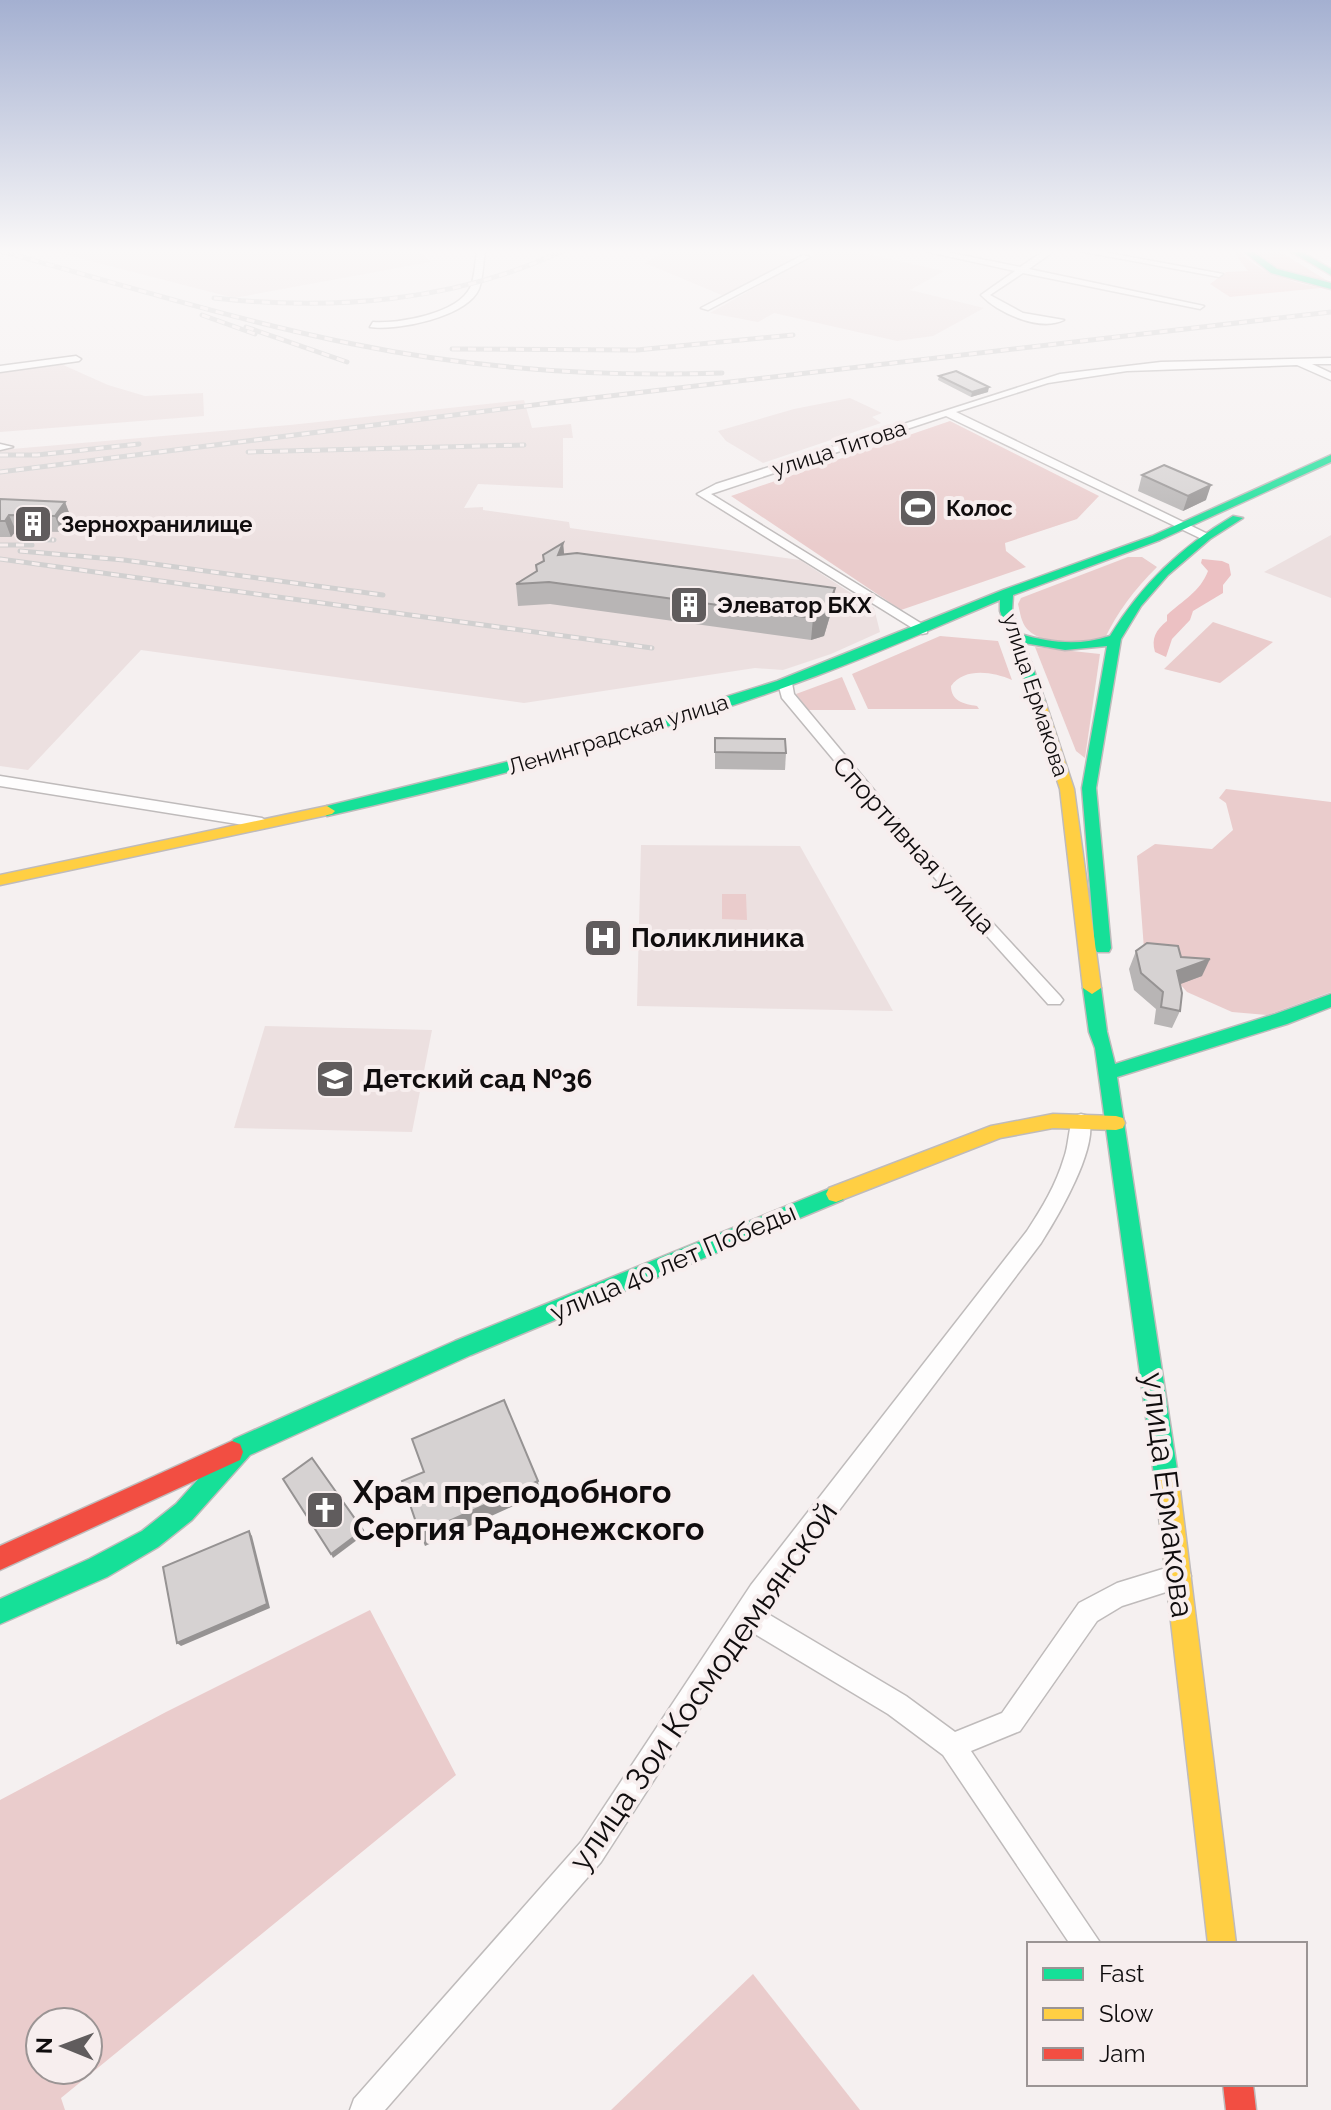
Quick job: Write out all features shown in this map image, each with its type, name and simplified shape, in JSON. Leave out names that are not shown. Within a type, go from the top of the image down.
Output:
[{"type":"main road","name":"улица Ермакова","points":[[1222,1942],[1179,1576],[1116,1123],[1104,1048],[1098,1032],[1063,770],[1006,611],[1007,593],[1184,525],[1331,458]]},
{"type":"main road","name":"улица Ермакова","points":[[1104,1048],[1108,1033],[1102,917],[1089,788],[1115,639],[1136,604],[1164,572],[1206,537],[1268,500],[1331,472]]},
{"type":"main road","points":[[1111,553],[1132,551],[1149,554],[1164,565],[1164,572]]},
{"type":"main road","name":"Ленинградская улица","points":[[0,880],[447,785],[545,758],[785,683],[1007,593]]},
{"type":"main road","points":[[964,611],[997,618],[1015,636],[1051,647],[1096,648],[1115,639]]},
{"type":"main road","points":[[1108,1073],[1281,1019],[1331,1000]]},
{"type":"main road","name":"улица 40 лет Победы","points":[[0,1558],[476,1342],[894,1170],[1012,1128],[1081,1121],[1116,1123]]},
{"type":"main road","name":"улица 40 лет Победы","points":[[0,1612],[98,1568],[150,1539],[184,1512],[242,1447]]},
{"type":"main road","points":[[1238,2086],[1241,2110]]},
{"type":"street","points":[[0,369],[76,359]]},
{"type":"street","points":[[947,412],[1056,378],[1089,372],[1134,367],[1331,361]]},
{"type":"street","points":[[1298,362],[1331,377]]},
{"type":"street","points":[[947,412],[1206,537]]},
{"type":"street","name":"улица Титова","points":[[922,630],[703,494],[947,412]]},
{"type":"street","name":"Спортивная улица","points":[[785,683],[787,695],[838,759],[1054,1000]]},
{"type":"street","name":"Ленинградская улица","points":[[0,781],[262,823]]},
{"type":"street","name":"улица Зои Космодемьянской","points":[[365,2110],[591,1852],[760,1594],[1034,1237],[1062,1193],[1076,1161],[1081,1121]]},
{"type":"street","points":[[952,1746],[1011,1722],[1088,1612],[1117,1595],[1179,1576]]},
{"type":"street","points":[[748,1616],[897,1705],[952,1746],[1086,1942]]},
{"type":"shaded area","points":[[61,364],[108,385],[145,396],[203,393],[204,416],[0,432],[0,371]]},
{"type":"shaded area","points":[[850,398],[882,413],[872,417],[881,423],[763,463],[726,441],[718,431],[794,409]]},
{"type":"shaded area","points":[[524,400],[532,428],[571,424],[573,438],[563,438],[563,488],[478,484],[464,508],[483,507],[483,510],[569,522],[570,528],[800,560],[874,608],[880,632],[831,654],[783,670],[755,668],[524,703],[141,650],[28,770],[0,766],[0,450],[290,425]]},
{"type":"shaded area","name":"Колос","points":[[950,421],[1099,496],[1077,519],[1005,543],[1006,551],[1026,567],[901,610],[731,496]]},
{"type":"shaded area","points":[[1331,535],[1331,598],[1264,572]]},
{"type":"shaded area","points":[[1128,557],[1142,557],[1157,567],[1127,601],[1104,640],[1053,642],[1027,629],[1018,604],[1021,598]]},
{"type":"shaded area","points":[[1202,559],[1229,564],[1231,575],[1223,585],[1223,593],[1193,611],[1190,620],[1172,639],[1166,657],[1155,652],[1155,635],[1167,621],[1167,615],[1205,578],[1208,571],[1201,563]]},
{"type":"shaded area","points":[[1213,622],[1273,642],[1220,683],[1164,669]]},
{"type":"shaded area","points":[[940,636],[998,641],[1012,680],[980,673],[957,680],[951,686],[953,695],[959,701],[979,709],[868,709],[852,674]]},
{"type":"shaded area","points":[[1035,647],[1100,654],[1085,758],[1076,751]]},
{"type":"shaded area","points":[[842,677],[856,710],[808,710],[796,694]]},
{"type":"shaded area","points":[[1226,789],[1331,802],[1331,992],[1267,1015],[1232,1012],[1187,992],[1144,949],[1137,856],[1155,844],[1212,849],[1233,830],[1226,803],[1219,798]]},
{"type":"shaded area","points":[[641,845],[800,846],[893,1011],[637,1006]]},
{"type":"shaded area","points":[[722,894],[746,894],[747,920],[722,919]]},
{"type":"shaded area","name":"Детский сад №36","points":[[265,1026],[432,1030],[412,1132],[234,1128]]},
{"type":"shaded area","points":[[370,1610],[456,1775],[104,2063],[104,2006],[24,2006],[24,2086],[76,2086],[61,2098],[65,2110],[0,2110],[0,1800],[166,1712]]},
{"type":"shaded area","points":[[753,1974],[860,2110],[611,2110]]},
{"type":"building","points":[[956,371],[989,387],[972,392],[939,376]]},
{"type":"building","points":[[1164,465],[1211,485],[1188,496],[1142,475]]},
{"type":"building","points":[[0,499],[65,502],[55,516],[9,515],[5,521],[0,521]]},
{"type":"building","points":[[563,543],[558,555],[577,553],[835,588],[826,614],[813,618],[549,582],[516,584],[537,571],[536,565],[544,561],[543,555]]},
{"type":"building","points":[[715,738],[785,739],[786,753],[715,752]]},
{"type":"building","points":[[1147,943],[1178,946],[1181,957],[1210,959],[1177,971],[1182,993],[1180,1011],[1161,1007],[1163,992],[1141,973],[1136,951]]},
{"type":"building","points":[[504,1400],[538,1481],[420,1534],[402,1481],[424,1472],[412,1439]]},
{"type":"building","name":"Храм преподобного Сергия Радонежского","points":[[312,1458],[363,1530],[331,1554],[283,1479]]},
{"type":"building","points":[[249,1531],[267,1604],[177,1643],[163,1567]]},
{"type":"railway","points":[[311,349],[347,362]]},
{"type":"railway","points":[[381,349],[445,360],[537,369],[629,374],[722,373]]},
{"type":"railway","points":[[538,349],[643,349]]},
{"type":"railway","points":[[0,472],[1009,349]]},
{"type":"railway","points":[[0,455],[37,455],[139,444]]},
{"type":"railway","points":[[248,452],[524,445]]},
{"type":"railway","points":[[20,539],[54,540]]},
{"type":"railway","points":[[0,545],[32,545]]},
{"type":"railway","points":[[20,551],[124,560],[383,595]]},
{"type":"railway","points":[[0,559],[652,648]]},
{"type":"traffic: fast","points":[[1038,701],[1006,611],[1007,593],[1156,538],[1331,458]]},
{"type":"traffic: fast","points":[[1103,948],[1089,788],[1115,639],[1136,604],[1164,572],[1206,537],[1237,518]]},
{"type":"traffic: fast","points":[[327,811],[499,769],[726,702],[839,663],[1007,593]]},
{"type":"traffic: fast","points":[[1015,636],[1040,643],[1077,647],[1115,639]]},
{"type":"traffic: fast","points":[[1092,988],[1098,1032],[1104,1048],[1167,1482]]},
{"type":"traffic: fast","points":[[1108,1073],[1281,1019],[1331,1000]]},
{"type":"traffic: fast","points":[[0,1612],[98,1568],[150,1539],[184,1512],[242,1447],[463,1348],[836,1194]]},
{"type":"traffic: slow","points":[[1038,701],[1067,789],[1092,988]]},
{"type":"traffic: slow","points":[[0,880],[327,811]]},
{"type":"traffic: slow","points":[[836,1194],[998,1131],[1053,1121],[1116,1123]]},
{"type":"traffic: slow","points":[[1167,1482],[1222,1942]]},
{"type":"traffic: jam","points":[[0,1558],[232,1452]]},
{"type":"traffic: jam","points":[[1238,2086],[1241,2110]]},
{"type":"place","name":"Колос","points":[[918,508]]},
{"type":"place","name":"Зернохранилище","points":[[33,524]]},
{"type":"place","name":"Элеватор БКХ","points":[[689,605]]},
{"type":"place","name":"Поликлиника","points":[[603,938]]},
{"type":"place","name":"Детский сад №36","points":[[335,1079]]},
{"type":"place","name":"Храм преподобного Сергия Радонежского","points":[[325,1510]]}]
